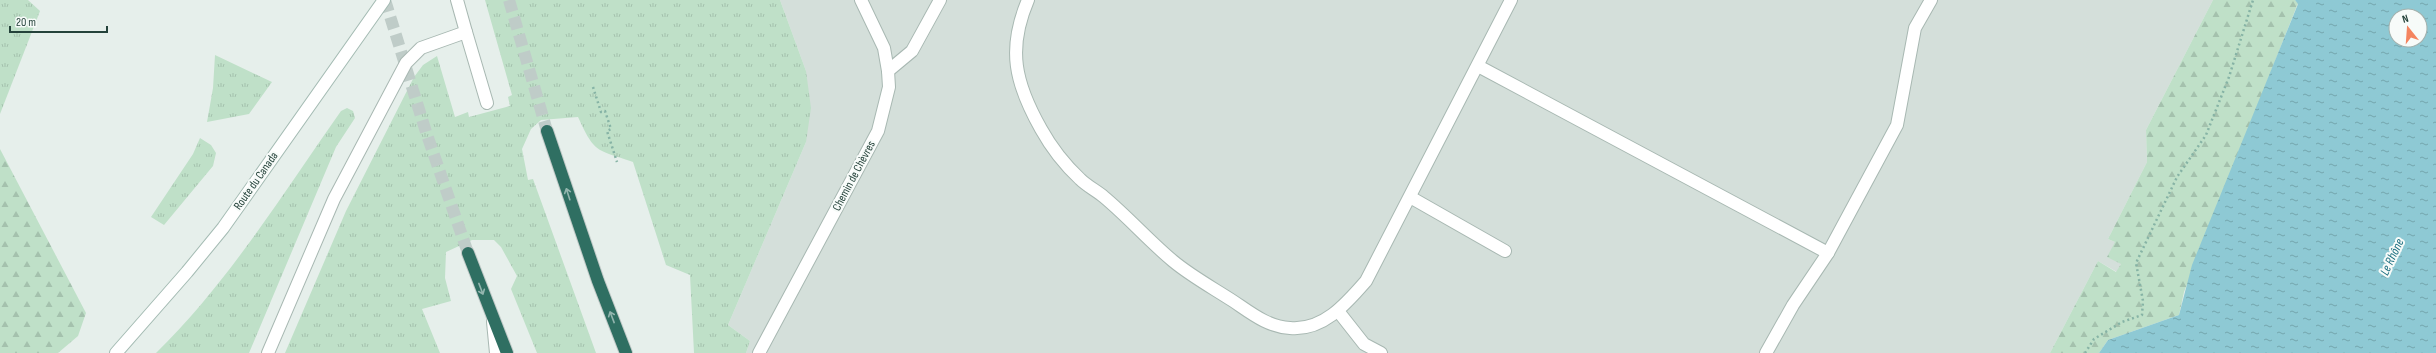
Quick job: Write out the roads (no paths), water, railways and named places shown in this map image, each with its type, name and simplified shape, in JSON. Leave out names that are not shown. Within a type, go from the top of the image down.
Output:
[{"type":"highway","points":[[548,131],[598,281],[626,353]]},
{"type":"highway","points":[[468,253],[492,319],[507,353]]},
{"type":"street","name":"Route du Canada","points":[[116,353],[187,272],[223,228],[384,0]]},
{"type":"street","points":[[458,0],[487,103]]},
{"type":"street","name":"Chemin de Chèvres","points":[[759,353],[878,131],[889,87],[888,71],[884,48],[862,0]]},
{"type":"street","points":[[888,71],[912,51],[940,0]]},
{"type":"street","points":[[1028,0],[1019,22],[1015,42],[1016,62],[1025,93],[1041,129],[1062,159],[1080,179],[1104,197],[1174,262],[1263,321],[1290,328],[1304,327],[1318,323],[1338,311],[1366,281],[1511,0]]},
{"type":"street","points":[[1766,353],[1793,305],[1828,253],[1897,125],[1915,28],[1931,0]]},
{"type":"street","points":[[268,353],[334,199],[406,63],[421,48],[466,32]]},
{"type":"street","points":[[1478,66],[1828,253]]},
{"type":"street","points":[[1410,197],[1505,251]]},
{"type":"street","points":[[1338,311],[1364,344],[1381,353]]},
{"type":"street","points":[[492,319],[496,353]]},
{"type":"water","name":"Le Rhône","points":[[2295,0],[2436,0],[2436,353],[2099,353],[2108,340],[2179,315],[2192,265],[2298,4]]},
{"type":"tunnel","points":[[385,0],[426,132],[468,253]]},
{"type":"tunnel","points":[[509,0],[547,131]]}]
